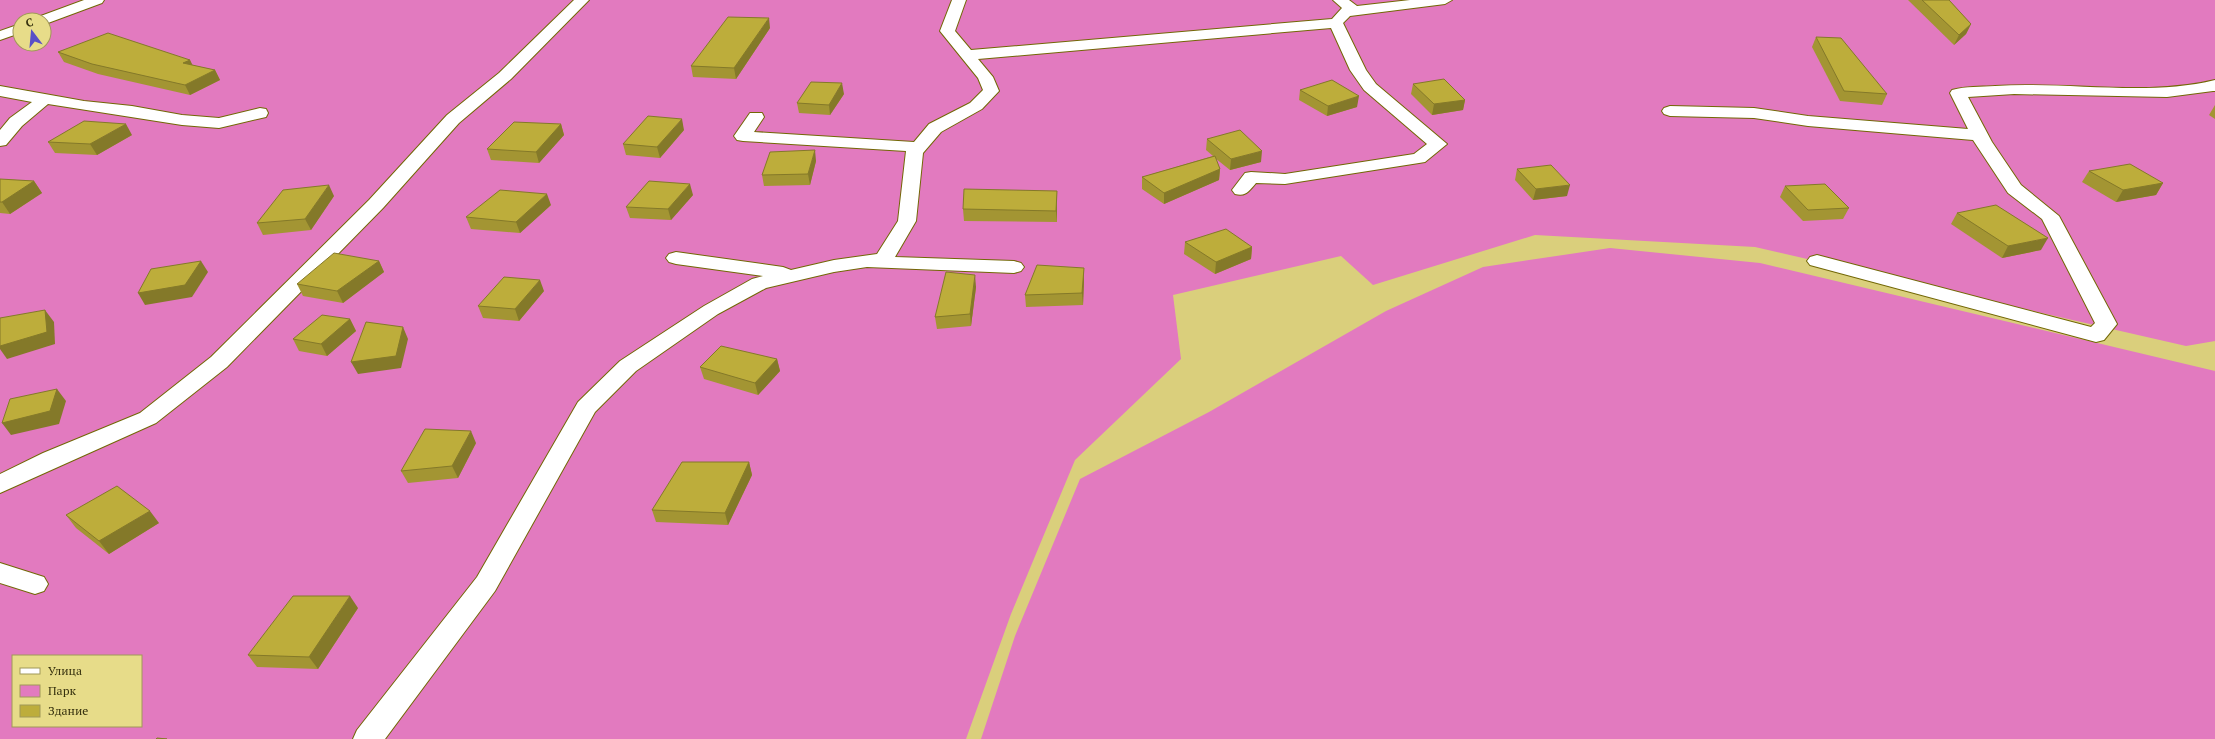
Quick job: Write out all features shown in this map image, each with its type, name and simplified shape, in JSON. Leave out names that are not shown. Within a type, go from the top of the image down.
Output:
[{"type":"street","points":[[52,16],[97,0]]},
{"type":"street","points":[[0,484],[51,458],[148,418],[218,362],[376,204],[452,119],[505,76],[582,0]]},
{"type":"street","points":[[368,739],[486,584],[586,407],[628,366],[711,310],[759,283],[834,266],[884,259],[907,221],[914,152],[934,128],[976,106],[991,91],[985,77],[947,32],[959,0]]},
{"type":"street","points":[[967,56],[1445,0]]},
{"type":"street","points":[[1241,190],[1251,177],[1285,179],[1419,158],[1438,144],[1370,87],[1358,70],[1341,12]]},
{"type":"street","points":[[0,36],[12,31]]},
{"type":"street","points":[[1817,261],[2096,335],[2106,324],[2050,216],[2014,189],[1980,135],[1958,93],[2014,88],[2167,92],[2207,88],[2215,85]]},
{"type":"street","points":[[0,91],[182,120],[219,123],[260,113]]},
{"type":"street","points":[[0,141],[16,122],[45,99]]},
{"type":"street","points":[[1670,112],[1754,113],[1808,121],[1980,135]]},
{"type":"street","points":[[756,117],[743,136],[919,147]]},
{"type":"street","points":[[676,258],[796,275]]},
{"type":"street","points":[[865,262],[1014,267]]},
{"type":"street","points":[[0,573],[35,584]]},
{"type":"green space","points":[[0,0],[2215,0],[2215,341],[2186,346],[1755,247],[1535,235],[1373,285],[1341,256],[1173,295],[1181,359],[1075,460],[1011,614],[966,739],[0,739]]},
{"type":"green space","points":[[1610,248],[1760,263],[2215,371],[2215,739],[981,739],[1015,636],[1080,479],[1209,412],[1386,311],[1483,267]]},
{"type":"building","points":[[1922,0],[1949,0],[1971,24],[1959,35]]},
{"type":"building","points":[[728,17],[769,18],[734,68],[691,66]]},
{"type":"building","points":[[108,33],[190,60],[183,63],[215,70],[185,85],[92,64],[58,52]]},
{"type":"building","points":[[1816,37],[1841,38],[1887,94],[1844,91]]},
{"type":"building","points":[[1444,79],[1465,100],[1434,104],[1413,84]]},
{"type":"building","points":[[1332,80],[1359,96],[1328,106],[1300,90]]},
{"type":"building","points":[[811,82],[842,83],[829,105],[797,103]]},
{"type":"building","points":[[648,116],[682,119],[657,147],[623,144]]},
{"type":"building","points":[[84,121],[126,124],[90,144],[48,142]]},
{"type":"building","points":[[514,122],[561,124],[536,152],[487,149]]},
{"type":"building","points":[[1240,130],[1262,151],[1231,159],[1207,139]]},
{"type":"building","points":[[815,150],[808,174],[762,175],[770,152]]},
{"type":"building","points":[[1215,156],[1220,169],[1164,193],[1142,177]]},
{"type":"building","points":[[2130,164],[2163,183],[2123,190],[2089,171]]},
{"type":"building","points":[[1551,165],[1570,185],[1536,189],[1517,169]]},
{"type":"building","points":[[0,179],[34,181],[0,202]]},
{"type":"building","points":[[649,181],[690,184],[668,209],[626,207]]},
{"type":"building","points":[[1825,184],[1849,208],[1808,210],[1785,186]]},
{"type":"building","points":[[329,185],[305,219],[257,223],[283,190]]},
{"type":"building","points":[[964,189],[1057,191],[1056,211],[963,209]]},
{"type":"building","points":[[500,190],[547,194],[516,222],[466,217]]},
{"type":"building","points":[[1996,205],[2048,238],[2008,246],[1957,213]]},
{"type":"building","points":[[1226,229],[1252,247],[1216,262],[1185,242]]},
{"type":"building","points":[[334,253],[379,261],[337,291],[297,284]]},
{"type":"building","points":[[201,261],[185,285],[138,293],[151,269]]},
{"type":"building","points":[[1037,265],[1084,268],[1082,293],[1025,295]]},
{"type":"building","points":[[946,272],[975,275],[970,314],[935,317]]},
{"type":"building","points":[[504,277],[540,280],[515,309],[478,306]]},
{"type":"building","points":[[45,310],[47,332],[0,346],[0,318]]},
{"type":"building","points":[[322,315],[350,319],[321,344],[293,339]]},
{"type":"building","points":[[366,322],[403,327],[396,356],[351,362]]},
{"type":"building","points":[[721,346],[777,359],[755,383],[700,367]]},
{"type":"building","points":[[57,389],[50,411],[2,423],[10,399]]},
{"type":"building","points":[[425,429],[471,431],[452,466],[401,471]]},
{"type":"building","points":[[682,462],[749,462],[725,513],[652,510]]},
{"type":"building","points":[[117,486],[150,511],[99,541],[66,515]]},
{"type":"building","points":[[293,596],[350,596],[309,657],[248,655]]}]
